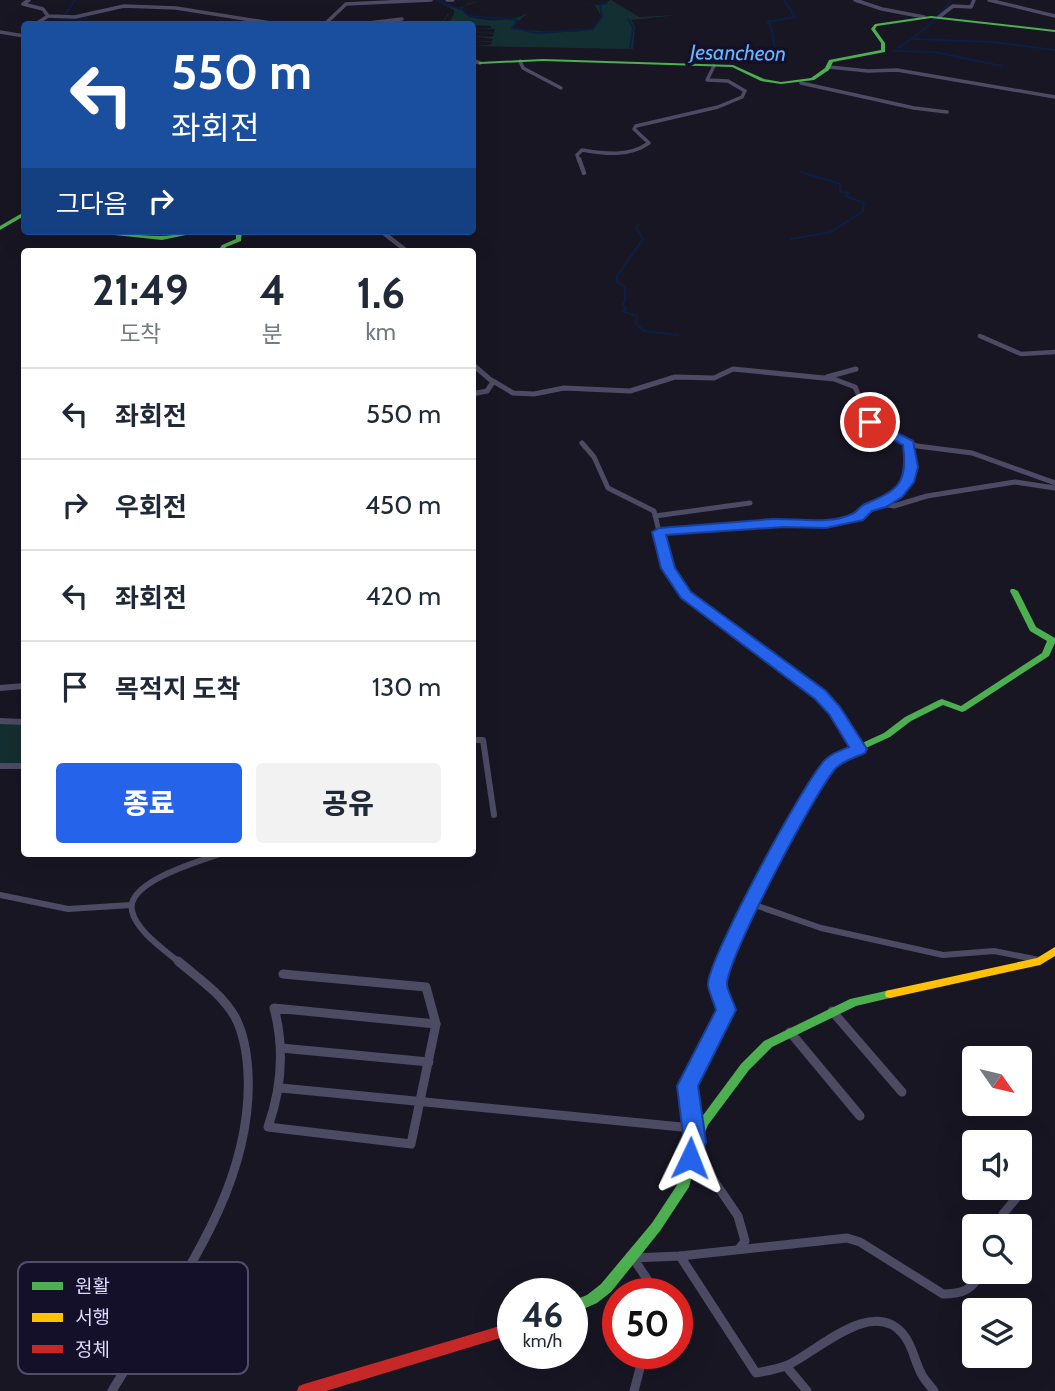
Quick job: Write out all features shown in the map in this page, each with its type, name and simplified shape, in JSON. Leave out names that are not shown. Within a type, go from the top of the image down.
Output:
[{"type":"street","points":[[29,0],[23,5],[43,9],[48,16]]},
{"type":"street","points":[[328,21],[346,4],[431,0]]},
{"type":"street","points":[[447,0],[453,0]]},
{"type":"street","points":[[855,0],[881,9],[925,17],[1055,31]]},
{"type":"street","points":[[939,18],[953,6],[972,6],[974,0]]},
{"type":"street","points":[[989,0],[1055,16]]},
{"type":"street","points":[[40,21],[48,16],[75,18],[124,6],[185,9],[262,21]]},
{"type":"street","points":[[801,83],[829,67],[833,61],[883,51],[883,43],[873,29],[875,26],[925,17]]},
{"type":"street","points":[[384,21],[402,19]]},
{"type":"street","points":[[0,32],[21,35]]},
{"type":"street","points":[[16,34],[21,32]]},
{"type":"street","points":[[520,61],[523,68],[561,88]]},
{"type":"street","points":[[476,62],[741,67],[761,79],[801,83],[914,108],[947,112]]},
{"type":"street","points":[[584,173],[576,159],[582,150],[609,154],[641,148],[649,143],[636,134],[636,126],[716,107],[742,97],[745,91],[740,86],[721,78],[707,80],[714,66]]},
{"type":"street","points":[[829,67],[900,71],[1055,97]]},
{"type":"street","points":[[0,228],[21,216]]},
{"type":"street","points":[[123,235],[151,239],[191,235]]},
{"type":"street","points":[[223,248],[239,240],[239,235]]},
{"type":"street","points":[[386,235],[403,248]]},
{"type":"street","points":[[980,336],[1021,354],[1055,352]]},
{"type":"street","points":[[476,367],[506,390],[522,394],[564,388],[630,391],[675,377],[714,379],[733,369],[844,381],[856,387],[872,425],[909,443],[972,453],[1055,486]]},
{"type":"street","points":[[822,378],[856,369]]},
{"type":"street","points":[[476,393],[487,391],[493,381]]},
{"type":"street","points":[[582,443],[596,462],[608,488],[654,510],[668,568],[686,595],[820,695],[834,710],[859,749]]},
{"type":"street","points":[[659,532],[783,523],[826,524],[856,518],[867,508],[882,504],[897,494],[909,478],[912,463],[909,443]]},
{"type":"street","points":[[882,504],[894,506],[927,495],[1015,482],[1055,486]]},
{"type":"street","points":[[655,516],[750,503]]},
{"type":"street","points":[[739,1249],[745,1241],[744,1228],[733,1205],[701,1166],[694,1145],[687,1086],[724,1017],[726,1005],[718,979],[743,920],[812,787],[832,761],[859,749],[942,702],[946,701],[962,709],[1046,654],[1052,640],[1034,629],[1014,591]]},
{"type":"street","points":[[0,688],[21,686]]},
{"type":"street","points":[[0,721],[21,722]]},
{"type":"street","points":[[476,740],[482,740],[494,815]]},
{"type":"street","points":[[0,766],[21,766]]},
{"type":"street","points":[[190,1262],[214,1222],[246,1125],[250,1092],[245,1050],[234,1014],[220,996],[143,928],[133,916],[131,905],[137,892],[146,884],[213,857]]},
{"type":"street","points":[[0,895],[68,909],[131,905]]},
{"type":"street","points":[[752,904],[821,928],[943,955],[994,951],[1040,961]]},
{"type":"street","points":[[588,1300],[599,1294],[633,1258],[683,1187],[694,1145],[704,1122],[751,1059],[768,1044],[832,1012],[882,995],[1040,961],[1055,951]]},
{"type":"street","points":[[283,974],[426,987],[436,1024],[411,1144],[268,1127],[281,1088],[281,1048],[274,1008],[436,1024]]},
{"type":"street","points":[[832,1012],[902,1091]]},
{"type":"street","points":[[789,1032],[860,1116]]},
{"type":"street","points":[[281,1048],[429,1062]]},
{"type":"street","points":[[281,1088],[692,1128]]},
{"type":"street","points":[[1003,1214],[1014,1200]]},
{"type":"street","points":[[633,1258],[680,1256],[847,1238],[860,1242],[943,1294],[967,1291],[977,1284]]},
{"type":"street","points":[[680,1256],[756,1373],[786,1366],[852,1327],[875,1319],[892,1324],[902,1332],[913,1348],[920,1372],[934,1391]]},
{"type":"street","points":[[633,1258],[645,1278]]},
{"type":"street","points":[[304,1391],[497,1333]]},
{"type":"street","points":[[786,1366],[807,1391]]},
{"type":"street","points":[[634,1391],[640,1369]]},
{"type":"street","points":[[112,1391],[122,1374]]},
{"type":"green space","points":[[435,0],[459,8],[464,6],[462,8],[470,16],[484,20],[511,19],[530,11],[512,27],[539,31],[585,31],[599,22],[601,16],[595,5],[563,2],[598,5],[611,0],[639,17],[678,15],[631,20],[635,26],[633,49],[476,46],[490,45],[492,42],[476,41],[493,39],[476,36],[492,37],[494,34],[476,32],[494,33],[495,29],[476,28],[492,28],[476,25],[476,21],[450,21],[454,10]]},
{"type":"green space","points":[[0,723],[21,724],[21,764],[0,763]]},
{"type":"waterway","points":[[64,16],[75,0]]},
{"type":"waterway","points":[[436,0],[463,10],[469,16],[518,20],[512,28],[537,33],[593,29],[602,17],[600,5],[607,3]]},
{"type":"waterway","points":[[776,53],[771,26],[767,22],[795,17],[784,0]]},
{"type":"waterway","points":[[898,48],[927,27],[950,0]]},
{"type":"waterway","points":[[55,18],[74,19],[88,16]]},
{"type":"waterway","points":[[628,19],[633,27],[630,49]]},
{"type":"waterway","points":[[914,39],[993,42],[1055,50]]},
{"type":"waterway","name":"Jesancheon","points":[[893,51],[934,52],[1002,66]]},
{"type":"waterway","points":[[791,239],[831,232],[863,211],[864,203],[845,196],[849,193],[840,191],[840,184],[801,172]]},
{"type":"waterway","points":[[639,224],[636,228],[643,239],[617,276],[617,282],[625,287],[625,301],[622,305],[626,308],[622,311],[637,316],[636,323],[644,331],[678,335]]},
{"type":"traffic: fast","points":[[480,63],[543,60],[733,66],[763,80],[781,83],[812,79],[827,69],[831,61],[883,51],[883,43],[873,29],[876,25],[931,17],[1055,31]]},
{"type":"traffic: fast","points":[[0,228],[21,216]]},
{"type":"traffic: fast","points":[[133,235],[162,238],[179,235]]},
{"type":"traffic: fast","points":[[223,248],[239,240],[239,235]]},
{"type":"traffic: fast","points":[[695,1142],[687,1086],[726,1010],[717,985],[720,971],[800,808],[821,774],[841,756],[887,735],[908,719],[942,702],[962,709],[1046,654],[1052,640],[1033,629],[1014,591]]},
{"type":"traffic: fast","points":[[588,1301],[606,1288],[656,1227],[683,1187],[695,1142],[704,1122],[745,1067],[768,1044],[854,1002],[890,994]]},
{"type":"traffic: slow","points":[[890,994],[1040,961],[1055,951]]},
{"type":"traffic: jam","points":[[304,1391],[497,1333]]},
{"type":"route","points":[[690,1158],[695,1142],[687,1086],[694,1068],[720,1027],[726,1010],[718,985],[720,971],[743,920],[812,787],[832,761],[859,749],[834,710],[820,695],[686,595],[668,568],[659,532],[783,523],[826,524],[858,517],[867,508],[882,504],[897,494],[907,482],[912,467],[909,443],[870,422]]}]
